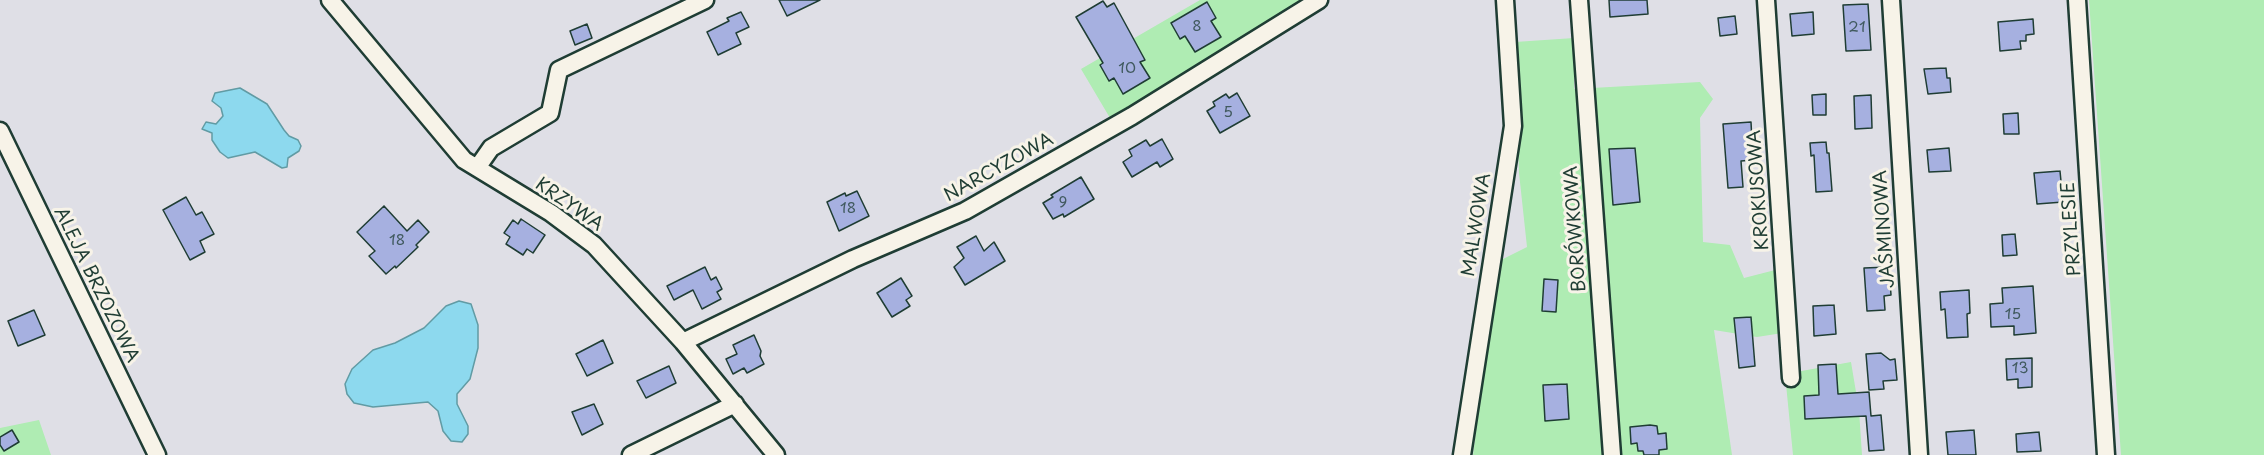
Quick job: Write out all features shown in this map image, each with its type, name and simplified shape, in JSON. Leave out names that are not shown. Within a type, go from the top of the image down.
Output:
[{"type":"street","name":"KRZYWA","points":[[330,0],[464,160],[551,213],[594,245],[683,342],[776,455]]},
{"type":"street","points":[[477,168],[491,148],[550,113],[559,70],[705,0]]},
{"type":"street","name":"NARCYZOWA","points":[[683,342],[853,259],[965,211],[1132,116],[1319,0]]},
{"type":"street","name":"MALWOWA","points":[[1461,455],[1513,126],[1505,0]]},
{"type":"street","name":"BORÓWKOWA","points":[[1579,0],[1612,455]]},
{"type":"street","name":"KROKUSOWA","points":[[1766,0],[1791,378]]},
{"type":"street","name":"JAŚMINOWA","points":[[1891,0],[1919,455]]},
{"type":"street","name":"PRZYLESIE","points":[[2077,0],[2106,455]]},
{"type":"street","name":"ALEJA BRZOZOWA","points":[[0,131],[157,455]]},
{"type":"street","points":[[631,455],[735,404]]},
{"type":"green space","points":[[1200,0],[1308,0],[1110,118],[1081,69]]},
{"type":"green space","points":[[2089,0],[2264,0],[2264,455],[2121,455]]},
{"type":"green space","points":[[1574,38],[1574,89],[1700,82],[1713,99],[1700,118],[1703,242],[1730,245],[1744,278],[1779,269],[1789,332],[1757,337],[1714,330],[1732,455],[1473,455],[1497,262],[1527,247],[1519,173],[1515,42]]},
{"type":"green space","points":[[1851,362],[1859,410],[1862,455],[1793,455],[1785,374]]},
{"type":"green space","points":[[39,420],[51,455],[0,455],[0,428]]},
{"type":"water","points":[[240,88],[267,104],[289,136],[298,140],[301,146],[299,151],[288,158],[287,167],[282,168],[255,152],[228,158],[220,152],[212,140],[212,133],[202,129],[206,122],[216,124],[223,116],[221,108],[212,101],[215,93]]},
{"type":"water","points":[[459,301],[471,304],[478,325],[478,348],[470,379],[457,394],[457,404],[468,426],[468,434],[462,442],[451,441],[443,431],[438,411],[428,402],[373,407],[354,403],[347,394],[345,384],[352,369],[373,350],[395,343],[424,328],[446,306]]},
{"type":"building","points":[[779,0],[820,0],[787,16]]},
{"type":"building","points":[[1609,0],[1647,0],[1648,14],[1610,17]]},
{"type":"building","points":[[1103,1],[1107,7],[1114,3],[1145,60],[1140,62],[1150,78],[1123,94],[1114,78],[1109,81],[1100,65],[1103,63],[1076,17]]},
{"type":"building","points":[[1207,2],[1216,18],[1211,21],[1221,37],[1195,52],[1185,36],[1180,39],[1171,23]]},
{"type":"building","points":[[1868,4],[1871,50],[1846,51],[1843,5]]},
{"type":"building","points":[[741,12],[749,27],[736,33],[741,44],[718,55],[707,32],[729,21],[727,18]]},
{"type":"building","points":[[1813,12],[1814,34],[1792,36],[1790,14]]},
{"type":"building","points":[[1735,16],[1737,34],[1720,36],[1718,18]]},
{"type":"building","points":[[2033,19],[2034,34],[2026,35],[2026,41],[2020,41],[2021,49],[2000,51],[1998,22]]},
{"type":"building","points":[[587,24],[592,38],[575,45],[570,31]]},
{"type":"building","points":[[1946,68],[1947,78],[1950,78],[1951,92],[1928,94],[1924,69]]},
{"type":"building","points":[[1237,93],[1250,116],[1220,133],[1207,111],[1215,106],[1213,102],[1226,94],[1229,98]]},
{"type":"building","points":[[1826,94],[1826,115],[1813,115],[1812,95]]},
{"type":"building","points":[[1871,95],[1872,128],[1855,129],[1854,96]]},
{"type":"building","points":[[2018,113],[2019,134],[2004,134],[2003,114]]},
{"type":"building","points":[[1751,122],[1753,160],[1741,161],[1743,187],[1728,188],[1723,124]]},
{"type":"building","points":[[1162,139],[1173,159],[1160,167],[1157,162],[1132,177],[1123,162],[1132,156],[1129,150],[1146,140],[1150,146]]},
{"type":"building","points":[[1826,142],[1832,191],[1816,192],[1814,155],[1811,156],[1810,143]]},
{"type":"building","points":[[1635,148],[1640,202],[1613,205],[1609,149]]},
{"type":"building","points":[[1949,148],[1951,171],[1929,172],[1927,150]]},
{"type":"building","points":[[2060,171],[2063,202],[2037,204],[2034,173]]},
{"type":"building","points":[[1081,177],[1094,199],[1064,217],[1063,214],[1053,219],[1043,203],[1053,197],[1051,195]]},
{"type":"building","points":[[857,191],[869,216],[839,231],[827,202],[845,193],[846,196]]},
{"type":"building","points":[[186,197],[196,215],[202,212],[214,234],[200,241],[205,252],[190,260],[163,210]]},
{"type":"building","points":[[384,206],[407,231],[418,220],[429,232],[416,245],[418,247],[396,268],[395,266],[386,274],[369,256],[375,251],[357,232]]},
{"type":"building","points":[[521,219],[545,235],[533,253],[527,249],[523,255],[506,244],[510,237],[504,233],[513,220],[518,224]]},
{"type":"building","points":[[2015,234],[2017,255],[2003,256],[2002,235]]},
{"type":"building","points":[[976,236],[984,251],[994,242],[1005,261],[965,285],[954,267],[964,258],[957,247]]},
{"type":"building","points":[[705,267],[711,280],[716,277],[722,289],[717,292],[721,299],[702,309],[693,290],[674,300],[667,286]]},
{"type":"building","points":[[1889,267],[1891,295],[1884,296],[1885,310],[1867,311],[1864,268]]},
{"type":"building","points":[[901,278],[912,296],[906,300],[910,306],[892,317],[877,293]]},
{"type":"building","points":[[1544,279],[1558,280],[1556,312],[1542,311]]},
{"type":"building","points":[[2033,286],[2036,333],[2014,335],[2014,326],[1991,327],[1990,304],[2003,303],[2002,288]]},
{"type":"building","points":[[1969,290],[1968,337],[1947,338],[1945,309],[1941,310],[1940,292]]},
{"type":"building","points":[[1834,305],[1836,334],[1814,336],[1813,306]]},
{"type":"building","points":[[34,310],[45,335],[18,346],[8,321]]},
{"type":"building","points":[[1751,317],[1755,366],[1739,368],[1734,318]]},
{"type":"building","points":[[754,335],[764,364],[747,373],[744,368],[733,374],[726,359],[737,354],[733,345]]},
{"type":"building","points":[[603,340],[613,363],[587,376],[576,354]]},
{"type":"building","points":[[1881,353],[1890,360],[1895,359],[1897,380],[1883,381],[1884,389],[1869,390],[1866,354]]},
{"type":"building","points":[[2032,358],[2032,387],[2018,388],[2018,379],[2007,380],[2006,359]]},
{"type":"building","points":[[1836,364],[1838,394],[1869,392],[1871,416],[1881,415],[1884,450],[1869,451],[1866,416],[1805,419],[1804,396],[1819,395],[1818,365]]},
{"type":"building","points":[[669,366],[676,383],[646,398],[637,381]]},
{"type":"building","points":[[1567,384],[1569,419],[1545,421],[1543,385]]},
{"type":"building","points":[[594,404],[603,424],[582,435],[572,412]]},
{"type":"building","points":[[1657,426],[1658,434],[1666,433],[1667,449],[1659,450],[1659,455],[1644,455],[1643,451],[1638,451],[1637,443],[1631,444],[1630,427]]},
{"type":"building","points":[[12,430],[19,442],[4,451],[0,445],[0,437]]},
{"type":"building","points":[[1974,430],[1976,455],[1948,455],[1946,432]]},
{"type":"building","points":[[2039,432],[2041,451],[2017,452],[2016,434]]}]
